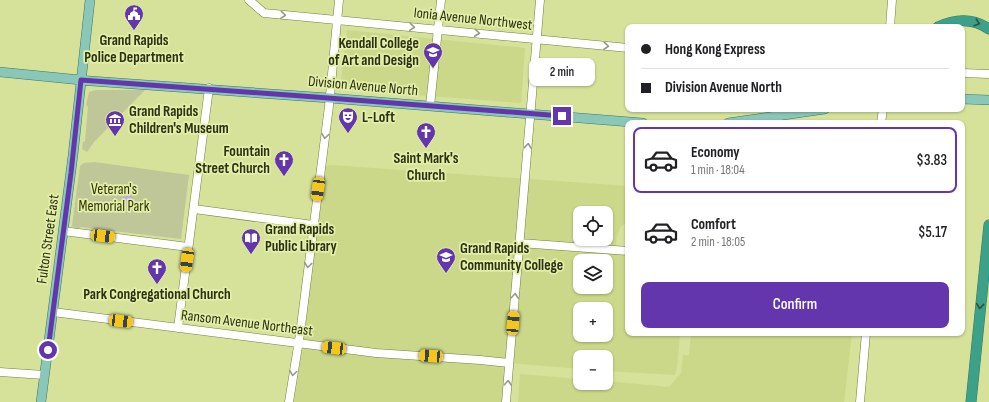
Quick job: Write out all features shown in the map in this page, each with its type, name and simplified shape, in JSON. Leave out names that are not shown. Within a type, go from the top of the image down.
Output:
[{"type":"highway","points":[[944,24],[962,20],[979,23],[989,29]]},
{"type":"highway","points":[[971,402],[989,225]]},
{"type":"main road","name":"Fulton Street East","points":[[40,402],[73,155],[90,0]]},
{"type":"main road","name":"Division Avenue North","points":[[0,72],[81,80],[209,88],[625,122]]},
{"type":"main road","points":[[965,98],[989,100]]},
{"type":"main road","points":[[749,120],[804,112]]},
{"type":"street","name":"Ionia Avenue Northwest","points":[[249,0],[264,13],[625,48]]},
{"type":"street","points":[[289,402],[298,343],[329,98],[339,0]]},
{"type":"street","points":[[430,106],[442,0]]},
{"type":"street","points":[[506,402],[540,0]]},
{"type":"street","points":[[890,24],[892,0]]},
{"type":"street","points":[[965,73],[989,74]]},
{"type":"street","points":[[178,328],[209,88]]},
{"type":"street","points":[[194,209],[313,225]]},
{"type":"street","points":[[63,231],[188,248]]},
{"type":"street","points":[[520,243],[625,251]]},
{"type":"street","name":"Ransom Avenue Northeast","points":[[53,312],[376,352],[509,363]]},
{"type":"street","points":[[860,402],[866,336]]},
{"type":"street","points":[[0,372],[44,376]]},
{"type":"shaded area","name":"Kendall College of Art and Design","points":[[347,30],[525,48],[521,103],[340,89]]},
{"type":"shaded area","name":"Grand Rapids Community College","points":[[331,165],[625,186],[625,223],[620,228],[617,236],[615,250],[625,251],[625,336],[680,336],[675,375],[613,371],[613,350],[573,350],[573,368],[509,363],[506,402],[294,402],[304,338],[325,166]]},
{"type":"shaded area","points":[[126,195],[130,195],[134,201],[130,207],[126,207],[122,203],[122,199]]},
{"type":"shaded area","points":[[691,336],[852,336],[844,402],[518,402],[520,374],[573,378],[573,390],[613,390],[613,382],[669,387],[681,373],[683,355],[689,355]]},
{"type":"green space","points":[[96,90],[145,90],[94,142],[87,152],[82,149],[83,142],[85,141],[88,107],[86,105],[89,92]]},
{"type":"green space","name":"Veteran's Memorial Park","points":[[94,162],[189,175],[181,239],[80,227],[78,229],[72,226],[80,166],[84,163]]},
{"type":"place","name":"Grand Rapids Police Department","points":[[134,31]]},
{"type":"place","name":"Kendall College of Art and Design","points":[[433,69]]},
{"type":"place","name":"L-Loft","points":[[348,134]]},
{"type":"place","name":"Grand Rapids Children's Museum","points":[[115,137]]},
{"type":"place","name":"Saint Mark's Church","points":[[426,149]]},
{"type":"place","name":"Fountain Street Church","points":[[284,177]]},
{"type":"place","name":"Grand Rapids Public Library","points":[[251,255]]},
{"type":"place","name":"Grand Rapids Community College","points":[[446,274]]},
{"type":"place","name":"Park Congregational Church","points":[[157,285]]},
{"type":"route","points":[[48,350],[71,173],[81,80],[562,116]]}]
